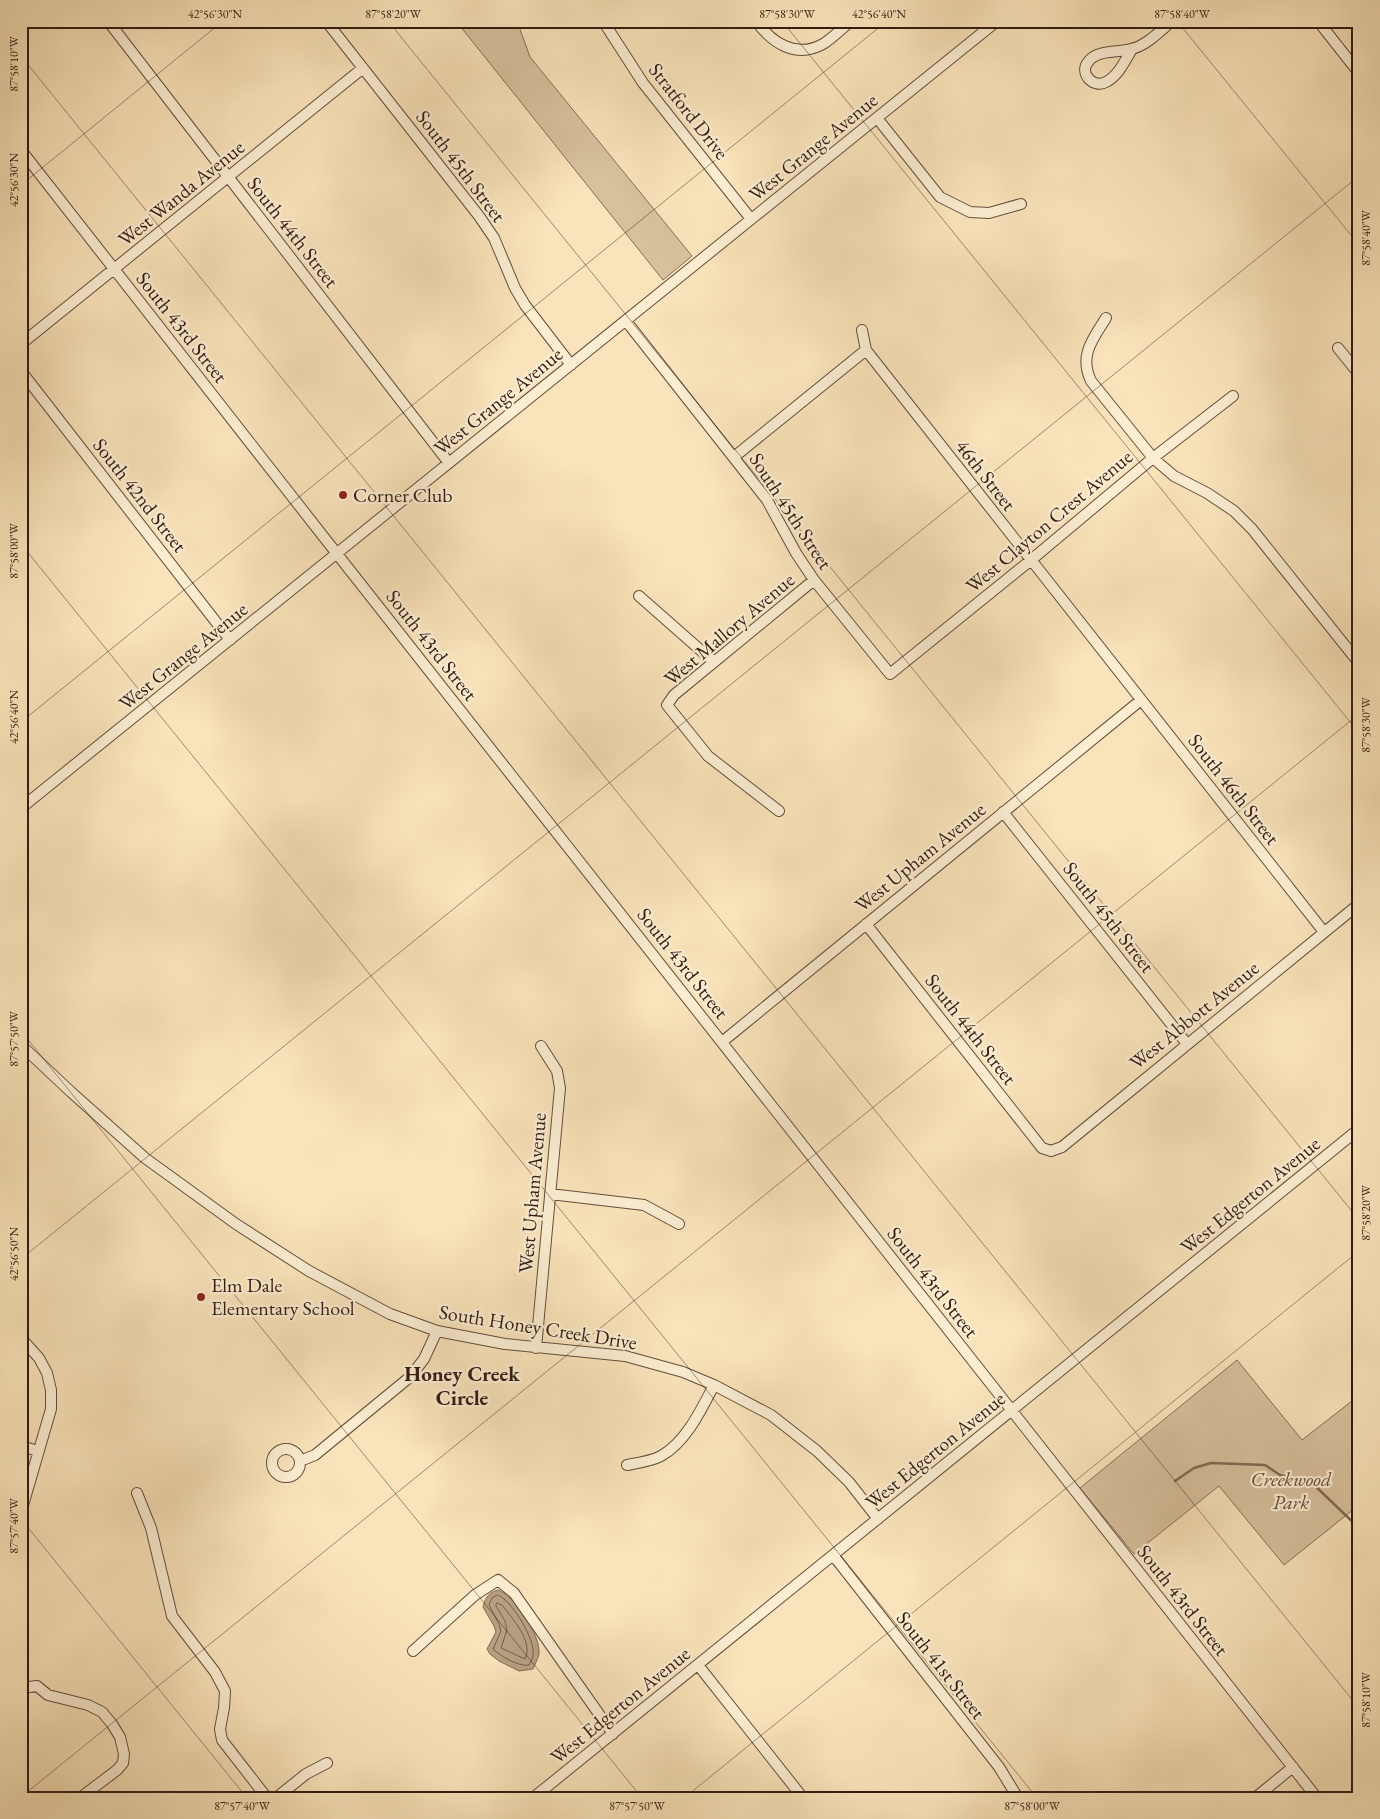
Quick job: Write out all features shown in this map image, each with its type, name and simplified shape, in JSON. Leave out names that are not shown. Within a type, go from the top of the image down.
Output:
[{"type":"street","name":"South 44th Street","points":[[108,21],[449,463]]},
{"type":"street","name":"South 45th Street","points":[[326,21],[479,216],[494,238],[515,288],[571,365]]},
{"type":"street","name":"Stratford Drive","points":[[603,21],[643,83],[751,219]]},
{"type":"street","points":[[756,21],[765,34],[779,44],[796,50],[810,49],[823,44],[851,21]]},
{"type":"street","name":"West Grange Avenue","points":[[21,808],[997,21]]},
{"type":"street","points":[[1132,49],[1117,72],[1106,82],[1097,85],[1091,83],[1085,69],[1086,63],[1092,58],[1111,52],[1132,49],[1141,45],[1172,21]]},
{"type":"street","points":[[1318,21],[1359,73]]},
{"type":"street","name":"West Wanda Avenue","points":[[21,344],[363,68]]},
{"type":"street","points":[[877,118],[940,197],[970,212],[989,213],[1021,204]]},
{"type":"street","name":"South 43rd Street","points":[[21,150],[1317,1798]]},
{"type":"street","points":[[1106,318],[1088,348],[1086,370],[1092,381],[1153,458],[1174,476],[1207,493],[1234,511],[1252,529],[1359,663]]},
{"type":"street","name":"South 45th Street","points":[[626,321],[767,500],[796,554],[814,580],[890,674]]},
{"type":"street","points":[[734,456],[866,350],[862,330]]},
{"type":"street","points":[[1338,348],[1359,374]]},
{"type":"street","name":"46th Street","points":[[866,350],[1116,668]]},
{"type":"street","name":"South 42nd Street","points":[[21,371],[230,640]]},
{"type":"street","name":"West Clayton Crest Avenue","points":[[890,674],[1153,458],[1233,396]]},
{"type":"street","name":"West Mallory Avenue","points":[[779,811],[708,756],[667,705],[674,695],[814,580]]},
{"type":"street","points":[[639,596],[714,662]]},
{"type":"street","name":"South 46th Street","points":[[1116,668],[1324,932]]},
{"type":"street","name":"West Upham Avenue","points":[[722,1042],[1141,700]]},
{"type":"street","name":"South 45th Street","points":[[1003,812],[1187,1044]]},
{"type":"street","name":"West Abbott Avenue","points":[[1051,1151],[1062,1146],[1359,904]]},
{"type":"street","name":"South 44th Street","points":[[866,924],[1042,1148],[1051,1151]]},
{"type":"street","name":"South Honey Creek Drive","points":[[21,1044],[145,1158],[236,1224],[310,1271],[390,1314],[437,1331],[505,1344],[624,1356],[683,1372],[771,1415],[817,1451],[849,1482],[878,1519]]},
{"type":"street","name":"West Upham Avenue","points":[[536,1348],[560,1088],[557,1071],[541,1046]]},
{"type":"street","name":"West Edgerton Avenue","points":[[534,1798],[1359,1130]]},
{"type":"street","points":[[550,1194],[644,1205],[679,1224]]},
{"type":"street","points":[[300,1461],[315,1455],[410,1377],[424,1360],[437,1331]]},
{"type":"street","points":[[21,1338],[39,1358],[47,1373],[51,1390],[51,1409],[21,1512]]},
{"type":"street","points":[[627,1465],[660,1457],[680,1440],[714,1386]]},
{"type":"street","points":[[21,1446],[38,1451]]},
{"type":"street","points":[[137,1493],[150,1528],[172,1616],[215,1672],[225,1691],[220,1729],[222,1740],[267,1798]]},
{"type":"street","name":"South 41st Street","points":[[833,1555],[999,1767],[1018,1798]]},
{"type":"street","points":[[413,1651],[475,1595],[498,1580],[514,1593],[613,1734]]},
{"type":"street","points":[[698,1665],[803,1798]]},
{"type":"street","points":[[21,1688],[36,1686],[48,1695],[88,1705],[102,1712],[120,1736],[124,1754],[123,1763],[117,1770],[80,1798]]},
{"type":"street","points":[[276,1798],[306,1774],[327,1763]]},
{"type":"street","points":[[1255,1798],[1293,1767]]},
{"type":"green space","points":[[456,21],[517,21],[530,57],[692,256],[663,280]]},
{"type":"green space","name":"Creekwood Park","points":[[1237,1360],[1302,1440],[1352,1401],[1359,1411],[1359,1505],[1284,1565],[1219,1486],[1134,1554],[1080,1488]]},
{"type":"water","points":[[498,1590],[512,1600],[519,1608],[536,1637],[539,1654],[533,1669],[519,1671],[499,1661],[487,1649],[496,1632],[483,1607],[488,1596]]},
{"type":"waterway","points":[[1175,1481],[1194,1468],[1211,1463],[1265,1465],[1280,1475],[1311,1482],[1359,1528]]},
{"type":"place","name":"Corner Club","points":[[343,495]]},
{"type":"place","name":"Elm Dale Elementary School","points":[[201,1297]]},
{"type":"district","name":"Honey Creek Circle","points":[[462,1386]]}]
